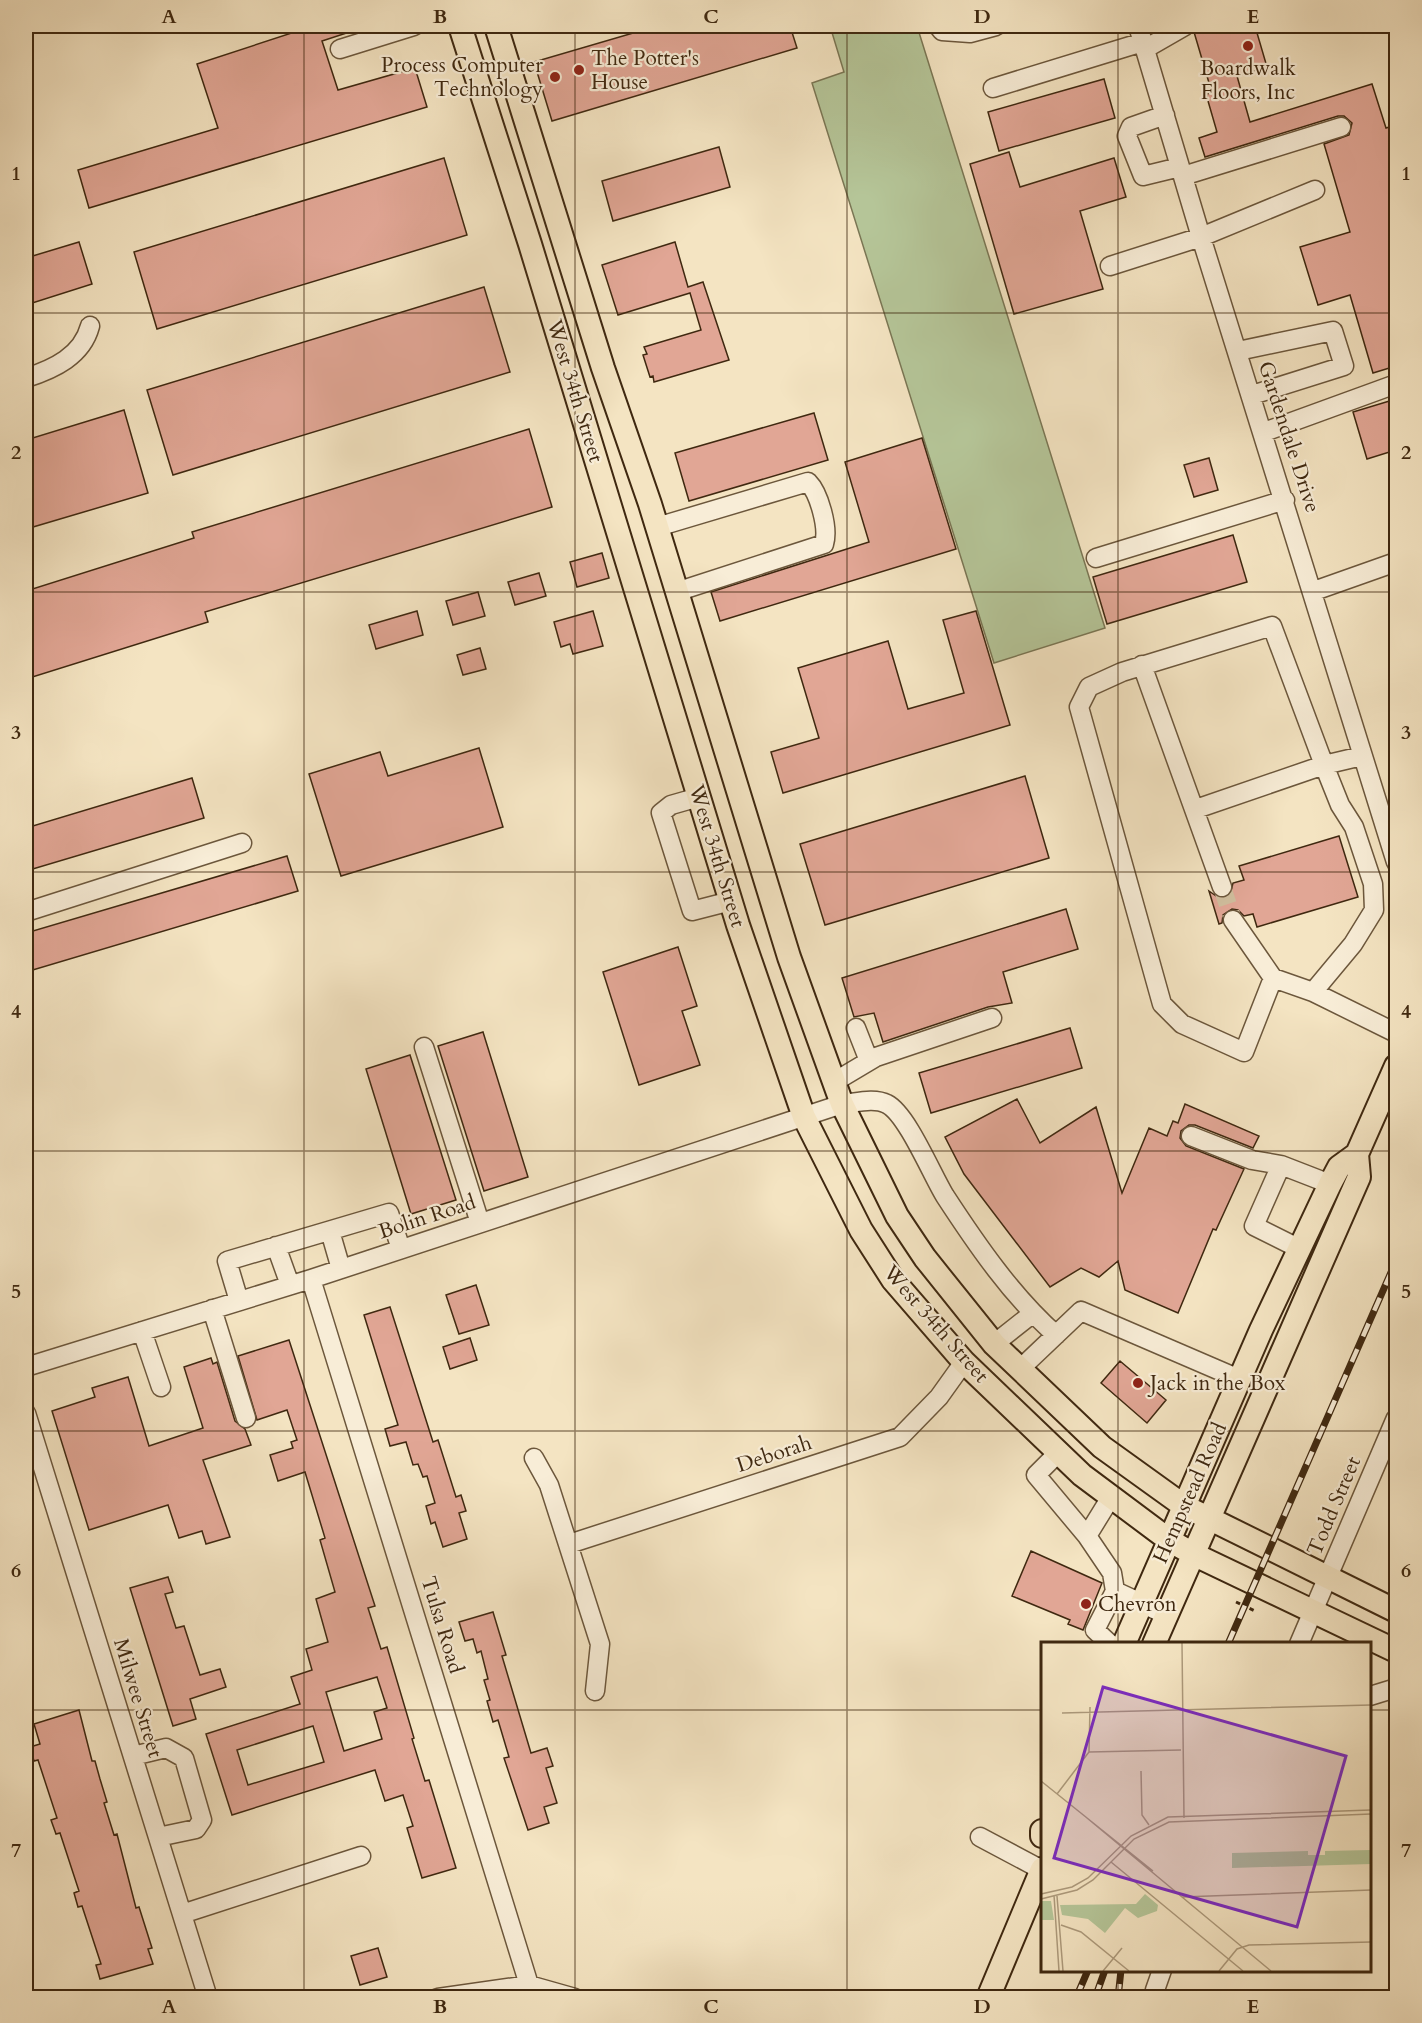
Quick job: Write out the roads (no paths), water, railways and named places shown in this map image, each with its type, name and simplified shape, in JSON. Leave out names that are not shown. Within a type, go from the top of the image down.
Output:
[{"type":"main road","name":"West 34th Street","points":[[460,26],[560,341],[730,902],[804,1117],[861,1230],[887,1270],[964,1362],[1082,1475],[1169,1540],[1193,1554],[1396,1651]]},
{"type":"main road","name":"West 34th Street","points":[[496,26],[657,527],[789,957],[842,1104],[897,1216],[925,1258],[994,1344],[1102,1447],[1184,1506],[1396,1611]]},
{"type":"main road","points":[[560,341],[592,330]]},
{"type":"main road","points":[[702,806],[742,806]]},
{"type":"main road","name":"Hempstead Road","points":[[1155,1642],[1359,1177],[1357,1154],[1396,1066]]},
{"type":"main road","name":"Hempstead Road","points":[[1125,1642],[1239,1379],[1330,1184],[1339,1167],[1357,1154]]},
{"type":"main road","points":[[988,1998],[1041,1871]]},
{"type":"street","points":[[340,49],[414,26]]},
{"type":"street","points":[[939,26],[942,31],[970,33],[996,26]]},
{"type":"street","points":[[993,88],[1185,26]]},
{"type":"street","name":"Gardendale Drive","points":[[1142,39],[1201,237],[1314,591],[1362,756],[1396,862]]},
{"type":"street","points":[[1165,115],[1131,127],[1127,136],[1143,176],[1182,171],[1341,127]]},
{"type":"street","points":[[1110,266],[1201,237],[1315,190]]},
{"type":"street","points":[[26,378],[43,373],[67,359],[86,342],[90,326]]},
{"type":"street","points":[[1238,351],[1333,331],[1337,341],[1344,366],[1252,395]]},
{"type":"street","points":[[1264,432],[1396,384]]},
{"type":"street","points":[[657,527],[808,482],[814,488],[827,535],[824,544],[676,592]]},
{"type":"street","points":[[1096,558],[1285,500]]},
{"type":"street","points":[[1314,591],[1396,561]]},
{"type":"street","points":[[1274,978],[1244,1052],[1182,1024],[1162,1004],[1079,707],[1089,687],[1142,665],[1272,626],[1340,805],[1354,827],[1373,884],[1374,910],[1353,944],[1313,992]]},
{"type":"street","points":[[1142,665],[1222,887]]},
{"type":"street","points":[[1196,810],[1324,765],[1362,756]]},
{"type":"street","points":[[702,806],[671,805],[661,813],[692,912],[730,902]]},
{"type":"street","points":[[26,912],[242,843]]},
{"type":"street","points":[[1233,920],[1274,978],[1313,992],[1396,1033]]},
{"type":"street","points":[[834,1082],[869,1061],[992,1018]]},
{"type":"street","points":[[856,1028],[869,1061]]},
{"type":"street","points":[[424,1047],[480,1223]]},
{"type":"street","name":"Bolin Road","points":[[26,1367],[290,1286],[842,1104],[879,1102],[886,1103],[899,1113],[945,1195],[1032,1314],[1056,1335]]},
{"type":"street","points":[[1191,1136],[1252,1160],[1281,1165],[1330,1184]]},
{"type":"street","points":[[1281,1165],[1254,1226],[1300,1249]]},
{"type":"street","points":[[239,1301],[227,1261],[389,1213],[401,1249]]},
{"type":"street","points":[[330,1231],[340,1269]]},
{"type":"street","points":[[276,1246],[290,1286]]},
{"type":"street","name":"Tulsa Road","points":[[311,1279],[529,1985]]},
{"type":"street","points":[[212,1309],[246,1418]]},
{"type":"street","points":[[1020,1369],[1081,1311],[1239,1379]]},
{"type":"street","points":[[994,1344],[1032,1314]]},
{"type":"street","points":[[142,1331],[161,1387]]},
{"type":"street","name":"Deborah","points":[[569,1544],[900,1437],[939,1397],[964,1362]]},
{"type":"street","name":"Milwee Street","points":[[26,1413],[208,1998]]},
{"type":"street","name":"Todd Street","points":[[1300,1642],[1396,1418]]},
{"type":"street","points":[[1058,1453],[1036,1475],[1087,1536],[1112,1573],[1115,1591],[1095,1630],[1108,1642]]},
{"type":"street","points":[[534,1458],[549,1485],[600,1644],[595,1691]]},
{"type":"street","points":[[1087,1536],[1111,1497]]},
{"type":"street","points":[[1115,1591],[1167,1615]]},
{"type":"street","points":[[1371,1696],[1396,1688]]},
{"type":"street","points":[[133,1756],[166,1748],[184,1758],[202,1820],[196,1829],[158,1837]]},
{"type":"street","points":[[980,1837],[1041,1868]]},
{"type":"street","points":[[182,1914],[361,1856]]},
{"type":"street","points":[[1155,1990],[1162,1972]]},
{"type":"street","points":[[438,1998],[529,1985],[575,1998]]},
{"type":"tunnel","points":[[1222,887],[1233,920]]},
{"type":"railway","points":[[1229,1642],[1396,1261]]},
{"type":"railway","points":[[1076,1998],[1087,1972]]},
{"type":"railway","points":[[1095,1998],[1104,1972]]},
{"type":"railway","points":[[1118,1998],[1121,1972]]},
{"type":"place","name":"Boardwalk Floors, Inc","points":[[1248,46]]},
{"type":"place","name":"The Potter's House","points":[[579,70]]},
{"type":"place","name":"Process Computer Technology","points":[[555,77]]},
{"type":"place","name":"Jack in the Box","points":[[1138,1383]]},
{"type":"place","name":"Chevron","points":[[1086,1604]]}]
